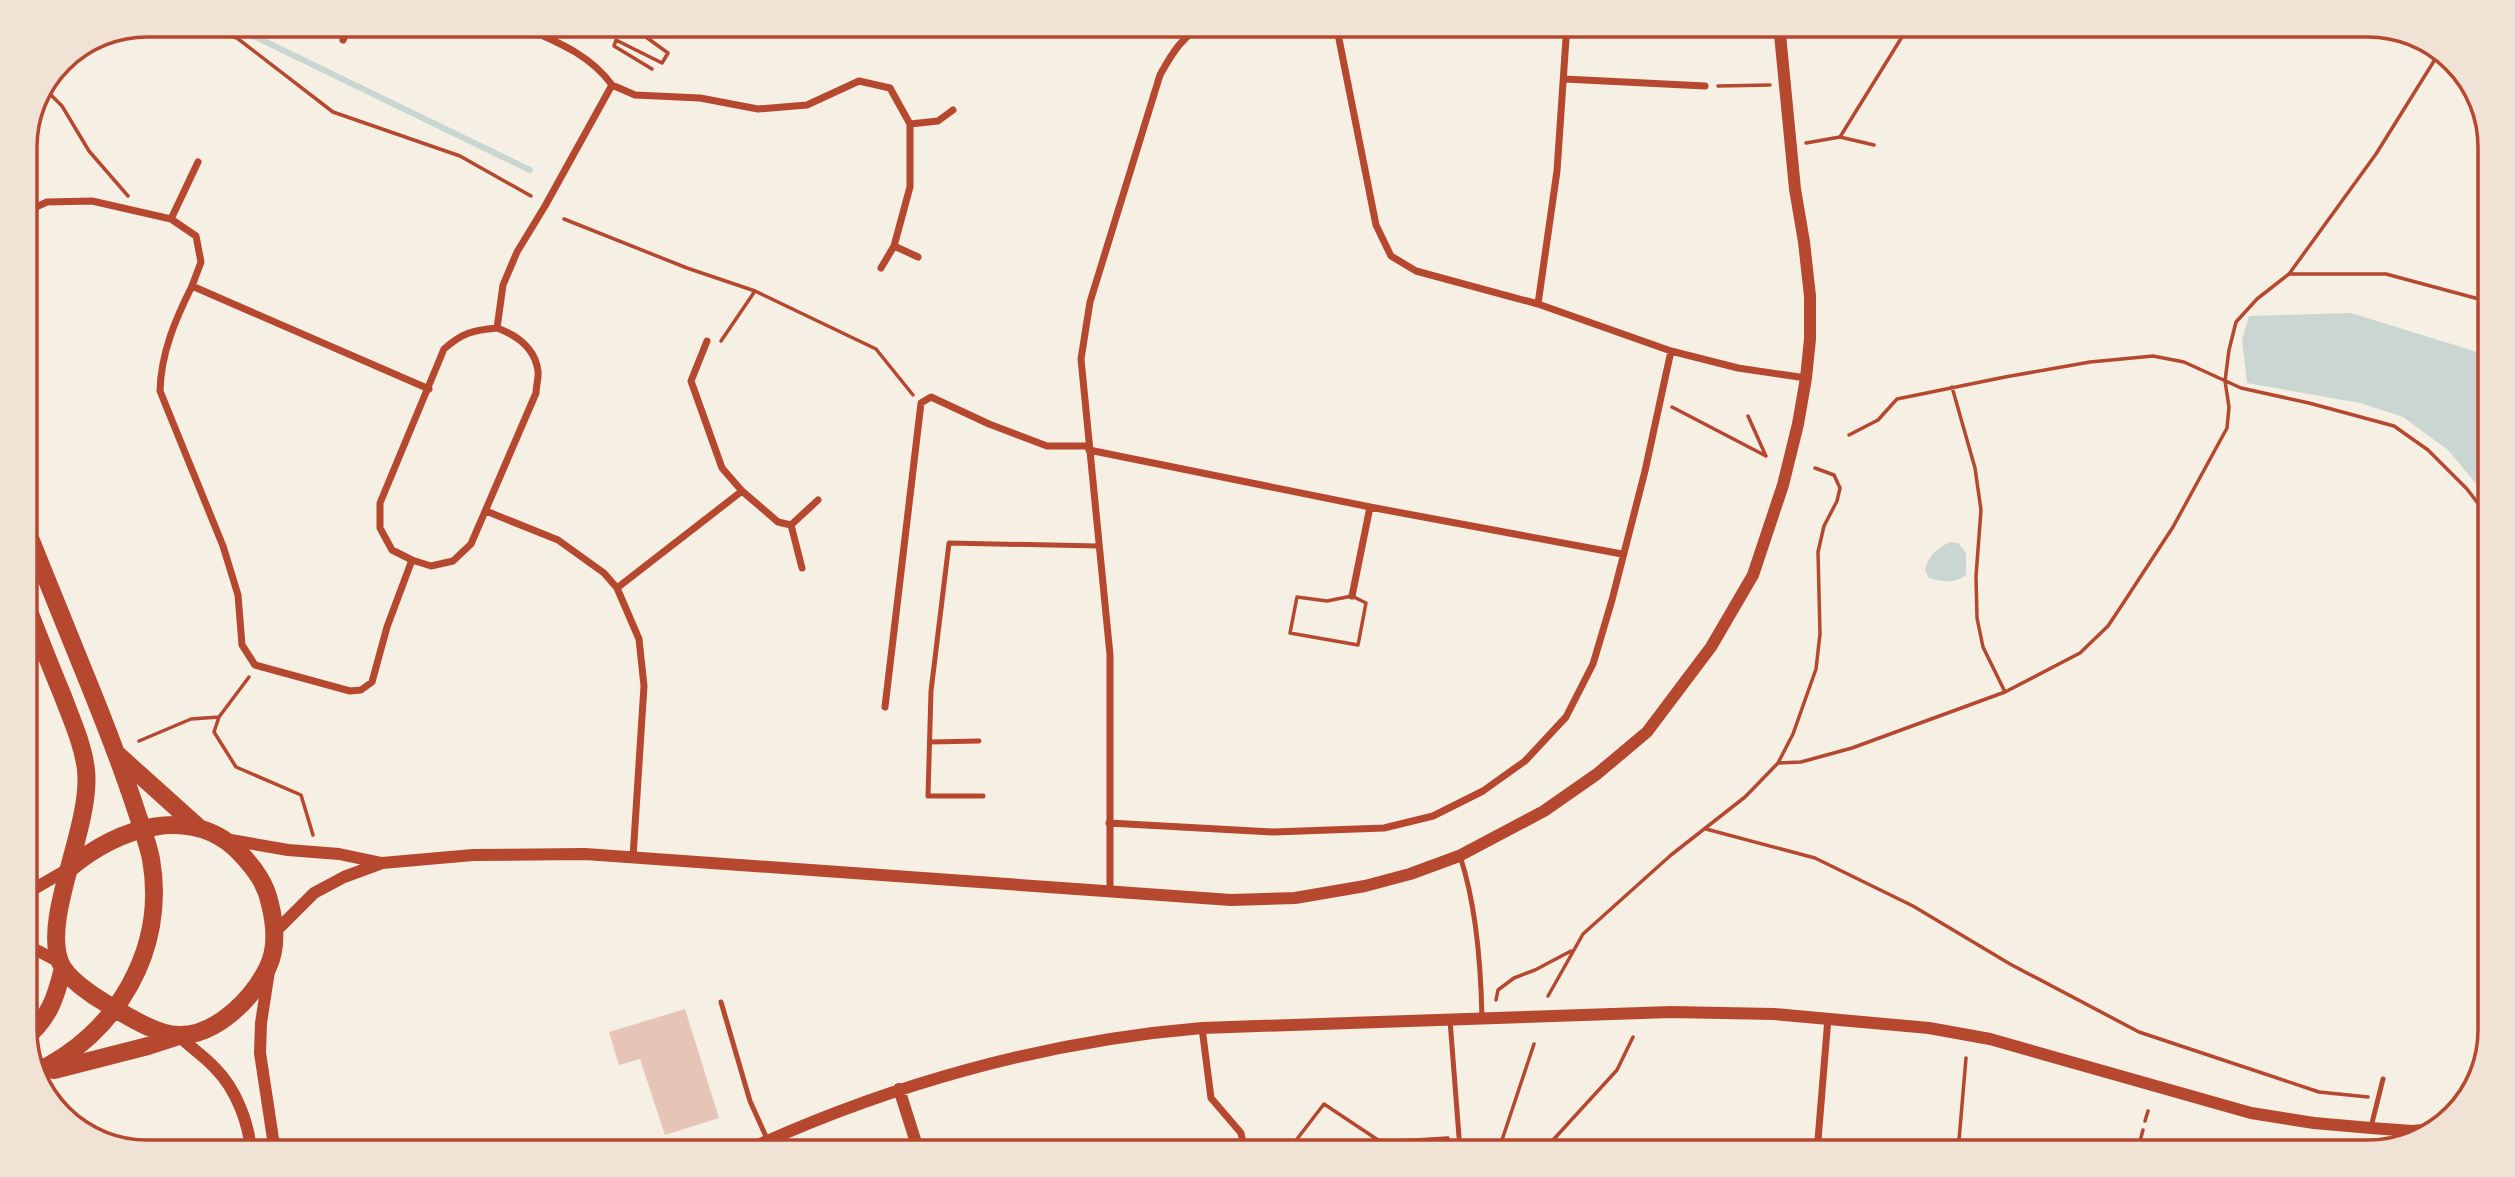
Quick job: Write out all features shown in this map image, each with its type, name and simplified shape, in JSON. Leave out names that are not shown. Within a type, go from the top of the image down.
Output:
[{"type":"main road","points":[[37,556],[118,755],[143,830],[153,874],[151,922],[137,972],[116,1010],[102,1027],[76,1050],[44,1068]]},
{"type":"main road","points":[[37,632],[70,716],[86,769],[85,804],[57,926],[57,947],[62,966],[50,1010],[37,1028]]},
{"type":"main road","points":[[118,755],[198,827]]},
{"type":"main road","points":[[44,1070],[148,1046],[213,1025],[232,1013],[250,996],[269,964],[274,933],[270,902],[261,880],[248,861],[225,839],[198,827],[174,824],[143,830],[99,849],[70,868]]},
{"type":"main road","points":[[62,966],[93,996],[116,1010],[146,1026],[178,1035]]},
{"type":"street","points":[[546,37],[575,50],[600,69],[612,85],[635,95],[700,98],[758,109],[807,105],[859,81],[890,88],[910,124],[910,187],[894,246],[881,268]]},
{"type":"street","points":[[1110,891],[1111,655],[1081,359],[1090,302],[1160,75],[1174,50],[1187,37]]},
{"type":"street","points":[[1339,37],[1376,225],[1391,256],[1416,271],[1538,304],[1671,351],[1738,368],[1806,378]]},
{"type":"street","points":[[1538,304],[1557,171],[1566,37]]},
{"type":"street","points":[[274,933],[314,893],[344,877],[382,863],[485,855],[584,854],[1231,900],[1295,898],[1365,886],[1410,874],[1459,856],[1544,811],[1597,774],[1647,732],[1711,646],[1754,575],[1783,485],[1806,378],[1810,340],[1810,296],[1780,37]]},
{"type":"street","points":[[1564,79],[1705,86]]},
{"type":"street","points":[[497,328],[503,285],[517,252],[612,85]]},
{"type":"street","points":[[910,124],[938,121],[953,110]]},
{"type":"street","points":[[171,219],[198,162]]},
{"type":"street","points":[[37,207],[47,202],[92,201],[131,208],[171,219],[196,236],[201,262],[172,326],[160,373],[160,391],[223,547],[238,595],[242,645],[256,664],[350,691],[361,690],[372,682],[387,627],[412,560]]},
{"type":"street","points":[[894,246],[918,257]]},
{"type":"street","points":[[192,286],[429,389]]},
{"type":"street","points":[[497,328],[515,335],[530,351],[538,370],[536,393],[471,544],[453,561],[432,566],[392,550],[380,528],[380,503],[429,389],[444,349],[458,337],[477,330],[497,328]]},
{"type":"street","points":[[708,341],[691,381],[723,468],[742,491],[778,522],[791,525]]},
{"type":"street","points":[[1109,822],[1274,832],[1384,828],[1433,816],[1483,791],[1525,761],[1566,717],[1592,664],[1612,600],[1645,471],[1671,351]]},
{"type":"street","points":[[885,707],[921,403],[931,397],[989,425],[1047,446],[1089,448],[1370,507],[1622,554]]},
{"type":"street","points":[[617,588],[742,491]]},
{"type":"street","points":[[791,525],[818,500]]},
{"type":"street","points":[[1352,596],[1370,507]]},
{"type":"street","points":[[486,511],[558,540],[604,573],[617,588],[639,639],[644,686],[633,857]]},
{"type":"street","points":[[791,525],[802,568]]},
{"type":"street","points":[[225,839],[288,850],[339,854],[382,863]]},
{"type":"street","points":[[37,887],[70,868]]},
{"type":"street","points":[[37,951],[62,966]]},
{"type":"street","points":[[269,964],[260,1053],[273,1140]]},
{"type":"street","points":[[771,1140],[899,1089],[1076,1044],[1158,1032],[1202,1028],[1671,1012],[1774,1014],[1929,1028],[1990,1039],[2251,1112],[2314,1123],[2412,1131]]},
{"type":"street","points":[[1818,1140],[1828,1018]]},
{"type":"street","points":[[1202,1028],[1211,1098],[1241,1133],[1243,1140]]},
{"type":"street","points":[[178,1035],[225,1079],[238,1103],[248,1140]]},
{"type":"street","points":[[899,1089],[915,1140]]},
{"type":"lane","points":[[983,796],[928,796],[931,691],[949,543],[1099,546]]},
{"type":"lane","points":[[930,742],[979,741]]},
{"type":"lane","points":[[1459,856],[1468,882],[1489,1019]]},
{"type":"lane","points":[[720,1002],[750,1101],[768,1140]]},
{"type":"lane","points":[[1450,1020],[1459,1137]]},
{"type":"lane","points":[[2371,1128],[2383,1079]]},
{"type":"path","points":[[233,37],[333,112],[460,156],[531,196]]},
{"type":"path","points":[[646,37],[667,53],[662,63],[616,40],[614,46],[652,69]]},
{"type":"path","points":[[1840,137],[1902,37]]},
{"type":"path","points":[[1778,763],[1801,762],[1852,748],[2005,692],[2080,653],[2108,626],[2173,527],[2227,428],[2229,407],[2225,381],[2236,322],[2257,299],[2288,274],[2376,154],[2435,60]]},
{"type":"path","points":[[1705,86],[1785,85]]},
{"type":"path","points":[[51,95],[62,106],[89,151],[128,193],[131,208]]},
{"type":"path","points":[[1791,146],[1840,137],[1874,145]]},
{"type":"path","points":[[564,219],[687,268],[755,291],[876,349],[921,403]]},
{"type":"path","points":[[2288,274],[2386,274],[2478,299]]},
{"type":"path","points":[[716,349],[755,291]]},
{"type":"path","points":[[1849,435],[1878,420],[1897,399],[2090,362],[2153,356],[2184,362],[2241,388],[2394,426],[2428,450],[2478,503]]},
{"type":"path","points":[[1951,387],[1975,468],[1981,510],[1976,576],[1977,618],[1983,647],[2005,692]]},
{"type":"path","points":[[1660,401],[1766,456],[1748,416]]},
{"type":"path","points":[[1548,996],[1583,934],[1671,855],[1745,797],[1778,763],[1798,722],[1816,668],[1820,634],[1818,552],[1824,526],[1837,501],[1840,488],[1834,475],[1815,468]]},
{"type":"path","points":[[1352,596],[1366,603],[1358,645],[1290,633],[1297,597],[1326,601],[1352,596]]},
{"type":"path","points":[[256,664],[247,681],[219,717],[214,732],[236,767],[301,795],[314,837]]},
{"type":"path","points":[[139,741],[191,719],[219,717]]},
{"type":"path","points":[[1706,829],[1815,858],[1913,906],[2010,964],[2139,1032],[2319,1092],[2378,1098]]},
{"type":"path","points":[[1489,1019],[1498,990],[1514,978],[1573,951]]},
{"type":"path","points":[[1554,1140],[1616,1070],[1633,1037]]},
{"type":"path","points":[[1502,1140],[1534,1044]]},
{"type":"path","points":[[1959,1140],[1966,1058]]},
{"type":"path","points":[[1297,1140],[1324,1104],[1378,1140]]},
{"type":"path","points":[[2146,1121],[2148,1111]]},
{"type":"path","points":[[2140,1140],[2143,1130]]},
{"type":"path","points":[[1412,1140],[1459,1137],[1465,1140]]},
{"type":"shaded area","points":[[2351,313],[2478,352],[2478,486],[2448,450],[2403,417],[2360,403],[2247,383],[2242,340],[2249,316]]},
{"type":"shaded area","points":[[1950,542],[1958,543],[1966,553],[1966,575],[1949,581],[1929,578],[1925,570],[1931,556]]},
{"type":"building","points":[[685,1009],[719,1118],[665,1135],[640,1059],[619,1065],[609,1032]]},
{"type":"waterway","points":[[256,37],[530,170]]}]
